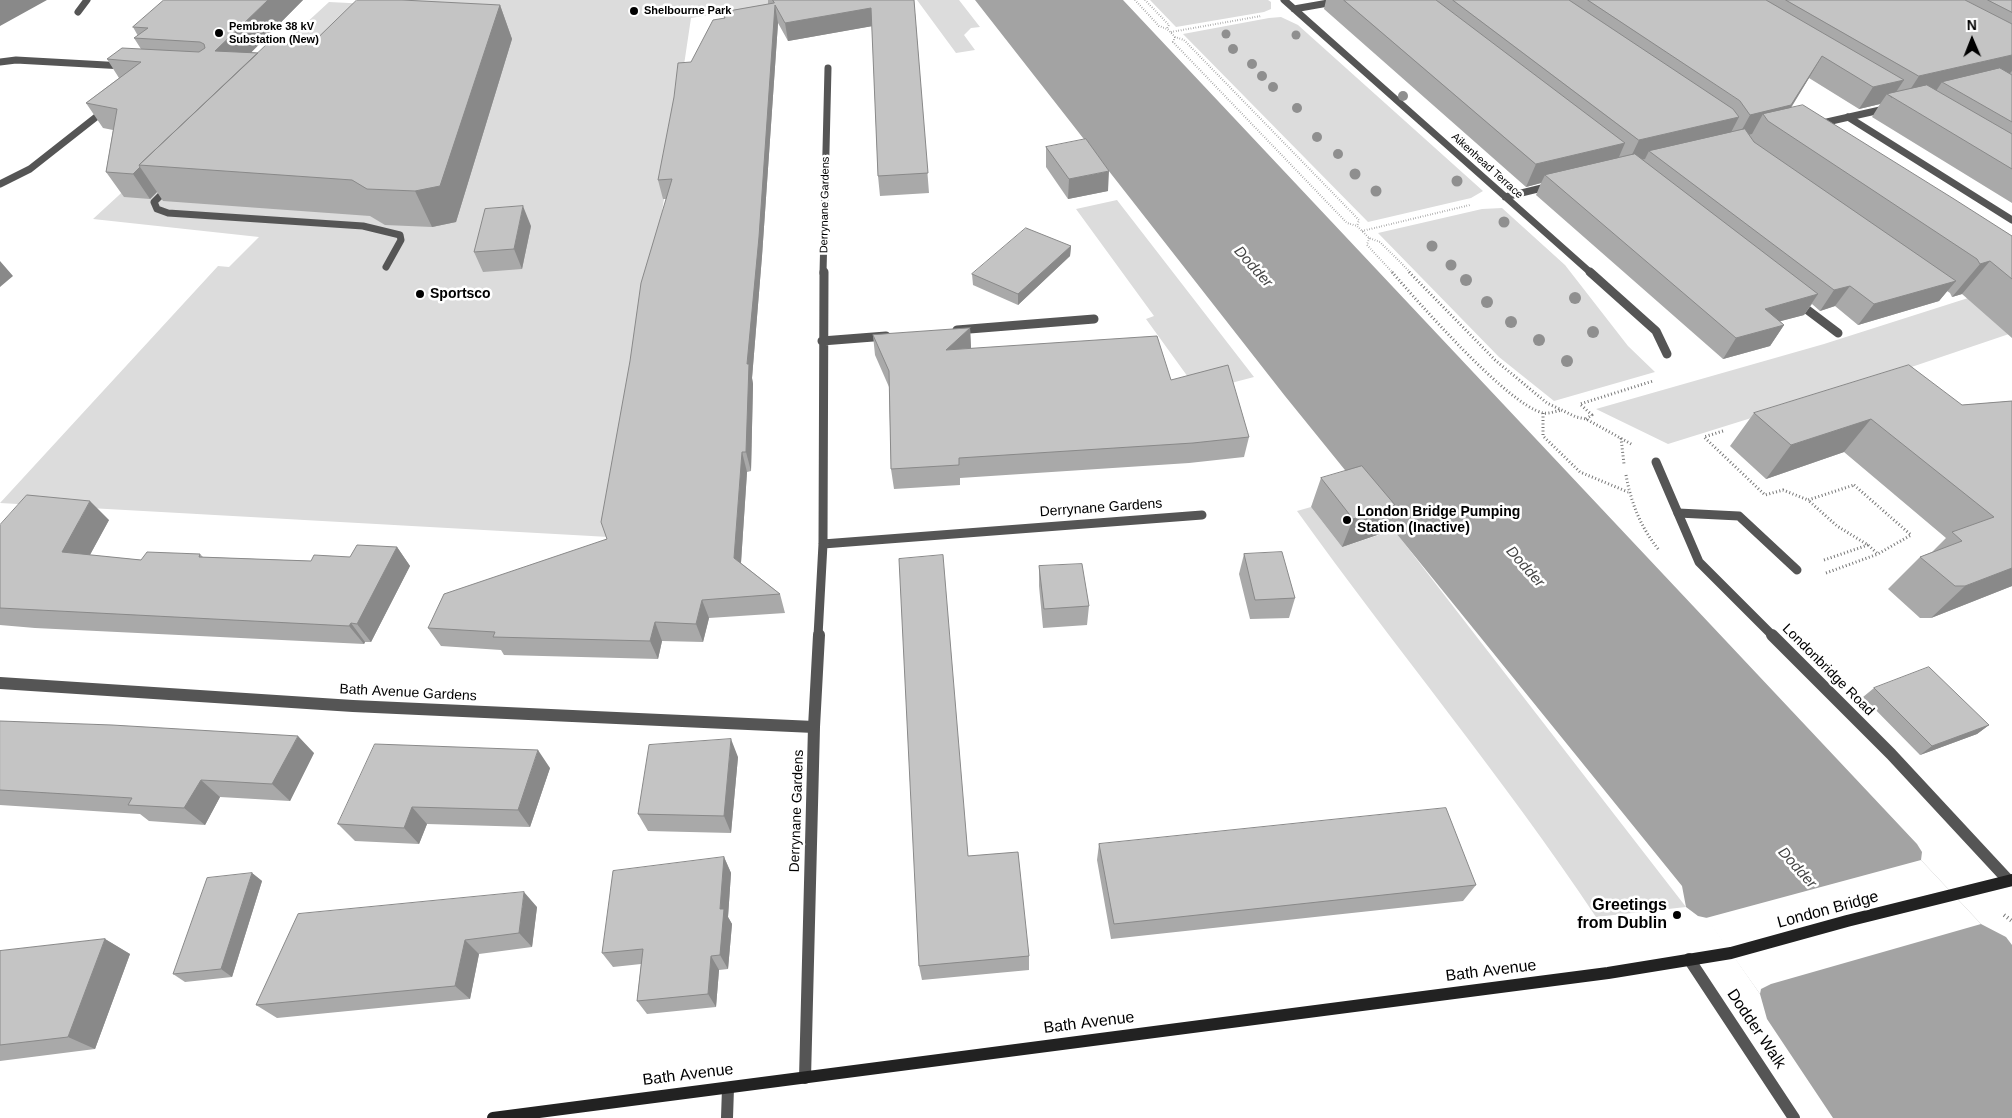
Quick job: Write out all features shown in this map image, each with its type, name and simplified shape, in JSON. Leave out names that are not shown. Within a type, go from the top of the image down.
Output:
[{"type":"main road","name":"Londonbridge Road","points":[[1970,891],[2010,880]]},
{"type":"main road","name":"London Bridge","points":[[1689,959],[1731,954],[1847,921],[1970,891]]},
{"type":"main road","name":"Bath Avenue","points":[[493,1118],[1592,976],[1689,959]]},
{"type":"street","points":[[78,12],[88,0]]},
{"type":"street","name":"Aikenhead Terrace","points":[[1284,0],[1656,331],[1666,354]]},
{"type":"street","points":[[1294,9],[1344,0]]},
{"type":"street","points":[[0,62],[16,60],[130,66]]},
{"type":"street","name":"Derrynane Gardens","points":[[805,1078],[814,727],[823,544],[822,341],[828,68]]},
{"type":"street","points":[[0,184],[30,169],[114,103]]},
{"type":"street","points":[[1810,126],[1895,106]]},
{"type":"street","points":[[1848,117],[2012,220]]},
{"type":"street","points":[[175,181],[154,202],[158,209],[168,213],[363,226],[400,235],[401,240],[386,267]]},
{"type":"street","points":[[1505,197],[1561,184]]},
{"type":"street","points":[[1791,297],[1838,333]]},
{"type":"street","points":[[948,331],[1094,319]]},
{"type":"street","points":[[822,341],[900,335]]},
{"type":"street","name":"Londonbridge Road","points":[[1656,462],[1699,562],[1891,754],[2010,880]]},
{"type":"street","points":[[1678,513],[1739,516],[1797,570]]},
{"type":"street","name":"Derrynane Gardens","points":[[823,544],[1202,515]]},
{"type":"street","name":"Bath Avenue Gardens","points":[[0,683],[353,706],[814,727]]},
{"type":"street","name":"Dodder Walk","points":[[1689,959],[1794,1118]]},
{"type":"street","points":[[727,1118],[728,1088]]},
{"type":"path","points":[[1135,0],[1158,26],[1167,28],[1175,37],[1184,40],[1359,220],[1357,226]]},
{"type":"path","points":[[1145,0],[1169,24],[1167,28]]},
{"type":"path","points":[[1171,32],[1266,15]]},
{"type":"path","points":[[1175,37],[1173,42],[1346,223],[1357,226],[1369,238],[1380,242],[1495,360],[1536,395],[1621,438]]},
{"type":"path","points":[[1362,231],[1475,204]]},
{"type":"path","points":[[1369,238],[1368,245],[1484,368],[1521,400],[1543,413],[1563,410]]},
{"type":"path","points":[[1586,419],[1592,415],[1580,404],[1676,374],[1666,354]]},
{"type":"path","points":[[1543,413],[1542,436],[1580,472],[1629,493]]},
{"type":"path","points":[[1723,431],[1704,437],[1766,495],[1783,490],[1808,500],[1837,526],[1868,545],[1878,554]]},
{"type":"path","points":[[1808,500],[1854,485],[1911,535],[1878,554],[1818,576]]},
{"type":"path","points":[[1797,570],[1868,545]]},
{"type":"shaded area","name":"Sportsco","points":[[393,0],[796,0],[691,18],[664,199],[609,537],[0,503],[218,266],[229,267],[259,237],[93,219],[329,2],[389,5]]},
{"type":"shaded area","points":[[917,0],[959,0],[980,27],[971,28],[964,35],[975,50],[956,53]]},
{"type":"shaded area","points":[[1150,0],[1268,0],[1271,2],[1271,9],[1264,12],[1176,27]]},
{"type":"shaded area","points":[[1281,17],[1298,25],[1483,191],[1471,198],[1368,222],[1183,34]]},
{"type":"shaded area","points":[[1117,200],[1254,377],[1216,387],[1201,395],[1146,319],[1154,316],[1076,209]]},
{"type":"shaded area","points":[[1502,208],[1565,265],[1628,346],[1655,372],[1554,401],[1499,357],[1378,233],[1482,209]]},
{"type":"shaded area","points":[[2012,284],[2012,333],[1873,380],[1668,444],[1596,409],[1824,344]]},
{"type":"shaded area","points":[[1311,507],[1342,547],[1394,530],[1686,907],[1596,917],[1524,814],[1297,511]]},
{"type":"water","name":"Dodder","points":[[975,0],[1123,0],[1917,844],[1922,852],[1921,860],[1981,924],[2006,937],[2012,945],[2012,1118],[1833,1118],[1767,1019],[1760,994],[1707,918],[1698,916],[1686,907],[1682,886],[1285,396]]},
{"type":"pier","points":[[1921,860],[1981,924],[1771,984],[1761,989],[1760,994],[1706,918]]},
{"type":"building","points":[[164,0],[268,0],[215,51],[258,53],[139,165],[140,167],[133,174],[106,172],[117,109],[86,103],[141,62],[107,59],[122,48],[199,52],[205,48],[204,44],[200,42],[134,38],[148,28],[133,27]]},
{"type":"building","points":[[357,0],[402,0],[500,5],[440,186],[415,191],[367,189],[352,180],[139,165],[268,43],[310,45]]},
{"type":"building","points":[[773,0],[914,0],[928,173],[878,176],[871,8],[785,23],[775,5],[759,237],[747,364],[749,364],[746,452],[742,452],[734,558],[780,594],[702,600],[696,624],[655,622],[650,641],[493,637],[495,632],[428,628],[444,594],[607,539],[601,522],[630,361],[641,283],[672,179],[658,180],[674,97],[678,63],[691,62],[713,20],[725,18],[723,12],[774,3]]},
{"type":"building","points":[[1344,0],[1436,0],[1625,143],[1536,164]]},
{"type":"building","points":[[1453,0],[1569,0],[1733,109],[1739,117],[1639,140]]},
{"type":"building","points":[[1588,0],[1766,0],[1904,80],[1873,87],[1822,56],[1791,105],[1750,115],[1740,101]]},
{"type":"building","points":[[1786,0],[1965,0],[2012,24],[2012,55],[1919,76]]},
{"type":"building","points":[[1988,0],[2012,0],[2012,12]]},
{"type":"building","points":[[2000,68],[2012,75],[2012,122],[1942,82]]},
{"type":"building","points":[[1927,85],[2012,134],[2012,169],[1887,94]]},
{"type":"building","points":[[1803,105],[2012,236],[2012,279],[1990,261],[1980,264],[1977,259],[1768,121],[1763,114]]},
{"type":"building","points":[[1745,129],[1754,142],[1956,281],[1874,304],[1850,286],[1834,290],[1649,151]]},
{"type":"building","points":[[1086,139],[1109,171],[1069,179],[1046,147]]},
{"type":"building","points":[[1635,154],[1818,294],[1765,309],[1784,325],[1736,338],[1545,175]]},
{"type":"building","points":[[523,206],[514,249],[474,252],[485,209]]},
{"type":"building","points":[[1026,228],[1071,246],[1018,294],[972,274]]},
{"type":"building","points":[[970,328],[946,350],[1157,336],[1171,380],[1228,365],[1249,437],[1193,443],[959,458],[959,465],[891,469],[889,371],[873,335]]},
{"type":"building","points":[[1909,365],[1962,405],[2012,401],[2012,568],[1965,586],[1955,586],[1920,557],[1962,541],[1952,532],[1994,517],[1871,419],[1791,445],[1754,413]]},
{"type":"building","points":[[1362,466],[1395,505],[1353,519],[1321,478]]},
{"type":"building","points":[[27,495],[90,501],[62,552],[141,560],[147,552],[200,554],[199,557],[311,561],[314,555],[350,557],[357,545],[397,547],[357,624],[351,623],[349,626],[0,608],[0,525]]},
{"type":"building","points":[[1282,552],[1295,598],[1255,600],[1244,554]]},
{"type":"building","points":[[943,555],[968,856],[1018,852],[1029,956],[919,966],[899,559]]},
{"type":"building","points":[[1082,564],[1089,606],[1044,609],[1039,566]]},
{"type":"building","points":[[1929,667],[1989,725],[1932,746],[1874,688]]},
{"type":"building","points":[[0,721],[112,725],[298,736],[272,784],[201,780],[184,808],[128,805],[132,798],[0,790]]},
{"type":"building","points":[[731,739],[724,816],[638,814],[649,745]]},
{"type":"building","points":[[375,744],[538,750],[518,810],[412,807],[404,828],[338,824]]},
{"type":"building","points":[[1446,808],[1476,885],[1114,924],[1099,844]]},
{"type":"building","points":[[724,857],[720,909],[724,909],[720,955],[711,956],[708,994],[637,1001],[643,949],[602,953],[613,871]]},
{"type":"building","points":[[252,873],[221,969],[173,974],[207,878]]},
{"type":"building","points":[[524,892],[519,933],[465,940],[455,986],[256,1005],[298,914]]},
{"type":"building","points":[[105,939],[68,1037],[0,1045],[0,951]]},
{"type":"place","name":"Shelbourne Park","points":[[634,11]]},
{"type":"place","name":"Pembroke 38 kV Substation (New)","points":[[219,33]]},
{"type":"place","name":"Sportsco","points":[[420,294]]},
{"type":"place","name":"London Bridge Pumping Station (Inactive)","points":[[1347,520]]},
{"type":"place","name":"Greetings from Dublin","points":[[1677,915]]}]
